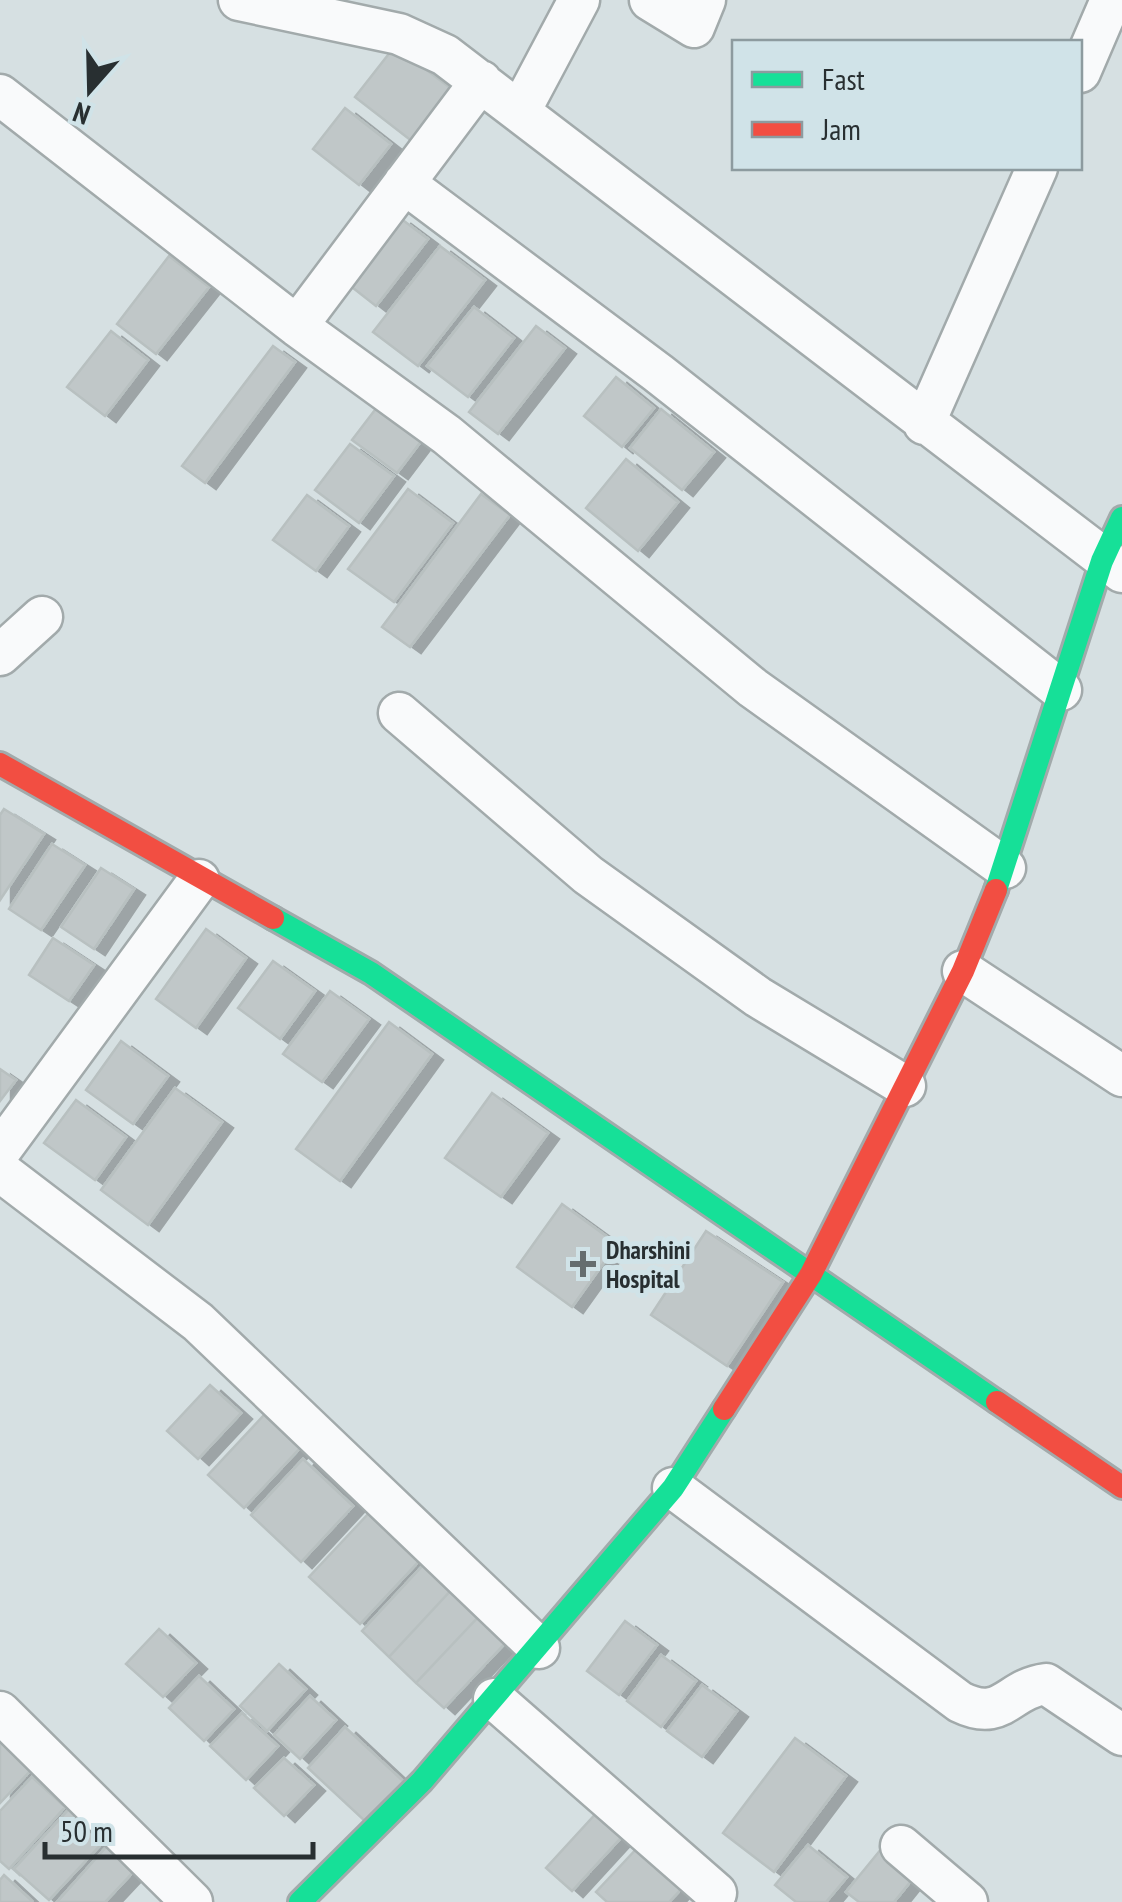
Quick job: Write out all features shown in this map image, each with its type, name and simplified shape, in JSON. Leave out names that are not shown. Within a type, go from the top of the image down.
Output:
[{"type":"street","points":[[238,0],[399,34],[445,56],[1112,566]]},
{"type":"street","points":[[520,112],[579,0]]},
{"type":"street","points":[[650,0],[694,27],[704,0]]},
{"type":"street","points":[[1082,68],[1112,0]]},
{"type":"street","points":[[297,326],[481,81]]},
{"type":"street","points":[[0,95],[297,326],[447,435],[753,688],[1005,868]]},
{"type":"street","points":[[924,424],[1036,170]]},
{"type":"street","points":[[404,183],[658,374],[1061,690]]},
{"type":"street","points":[[324,1895],[673,1488],[811,1274],[963,971],[1005,868],[1061,690],[1112,566],[1122,518]]},
{"type":"street","points":[[0,655],[42,617]]},
{"type":"street","points":[[400,713],[588,875],[758,996],[905,1086]]},
{"type":"street","points":[[0,764],[199,880],[289,923],[372,973],[1122,1487]]},
{"type":"street","points":[[0,1151],[199,880]]},
{"type":"street","points":[[963,971],[1122,1076]]},
{"type":"street","points":[[0,1171],[198,1322],[539,1648]]},
{"type":"street","points":[[673,1488],[960,1702],[980,1712],[994,1710],[1031,1686],[1046,1684],[1122,1735]]},
{"type":"street","points":[[494,1699],[716,1893]]},
{"type":"street","points":[[0,1712],[192,1902]]},
{"type":"street","points":[[901,1846],[967,1902]]},
{"type":"building","points":[[395,46],[453,90],[413,142],[355,97]]},
{"type":"building","points":[[345,108],[391,144],[359,185],[313,149]]},
{"type":"building","points":[[400,218],[428,239],[376,306],[348,284]]},
{"type":"building","points":[[440,246],[485,280],[418,366],[373,332]]},
{"type":"building","points":[[169,256],[209,287],[156,354],[117,324]]},
{"type":"building","points":[[474,307],[514,338],[468,397],[427,366]]},
{"type":"building","points":[[536,326],[565,348],[498,434],[469,412]]},
{"type":"building","points":[[111,331],[148,360],[105,416],[67,387]]},
{"type":"building","points":[[273,346],[295,362],[205,483],[182,466]]},
{"type":"building","points":[[616,377],[654,408],[622,447],[584,416]]},
{"type":"building","points":[[381,402],[425,436],[397,473],[352,440]]},
{"type":"building","points":[[661,409],[714,452],[682,490],[630,448]]},
{"type":"building","points":[[350,444],[394,476],[359,523],[315,490]]},
{"type":"building","points":[[626,459],[678,502],[638,551],[586,508]]},
{"type":"building","points":[[408,489],[453,523],[394,602],[348,569]]},
{"type":"building","points":[[481,494],[510,515],[410,647],[382,627]]},
{"type":"building","points":[[307,495],[349,526],[316,571],[273,540]]},
{"type":"building","points":[[4,809],[44,834],[0,900],[0,815]]},
{"type":"building","points":[[52,844],[85,865],[41,930],[9,909]]},
{"type":"building","points":[[101,868],[134,889],[94,949],[61,927]]},
{"type":"building","points":[[206,929],[246,958],[196,1028],[156,999]]},
{"type":"building","points":[[53,938],[94,965],[69,1001],[29,975]]},
{"type":"building","points":[[273,961],[315,991],[280,1039],[238,1008]]},
{"type":"building","points":[[330,991],[369,1019],[322,1082],[283,1054]]},
{"type":"building","points":[[389,1022],[432,1054],[340,1181],[296,1149]]},
{"type":"building","points":[[121,1041],[168,1076],[133,1124],[86,1090]]},
{"type":"building","points":[[0,1069],[16,1080],[0,1101]]},
{"type":"building","points":[[175,1088],[222,1122],[148,1225],[101,1190]]},
{"type":"building","points":[[492,1093],[548,1133],[501,1197],[445,1158]]},
{"type":"building","points":[[76,1100],[126,1137],[95,1180],[44,1143]]},
{"type":"building","points":[[562,1204],[617,1244],[572,1307],[517,1267]]},
{"type":"building","points":[[706,1231],[783,1282],[727,1366],[651,1315]]},
{"type":"building","points":[[210,1385],[241,1413],[198,1459],[167,1431]]},
{"type":"building","points":[[264,1415],[300,1448],[244,1508],[208,1475]]},
{"type":"building","points":[[303,1459],[353,1506],[301,1562],[251,1515]]},
{"type":"building","points":[[369,1513],[420,1560],[360,1624],[309,1577]]},
{"type":"building","points":[[427,1561],[454,1587],[389,1657],[362,1631]]},
{"type":"building","points":[[454,1587],[482,1613],[416,1683],[389,1657]]},
{"type":"building","points":[[482,1613],[510,1638],[444,1708],[416,1683]]},
{"type":"building","points":[[625,1621],[657,1645],[619,1695],[587,1671]]},
{"type":"building","points":[[159,1629],[196,1663],[163,1697],[126,1664]]},
{"type":"building","points":[[661,1655],[696,1681],[661,1727],[627,1701]]},
{"type":"building","points":[[279,1664],[306,1689],[267,1731],[240,1706]]},
{"type":"building","points":[[199,1676],[234,1709],[204,1741],[169,1708]]},
{"type":"building","points":[[702,1685],[737,1711],[702,1757],[667,1731]]},
{"type":"building","points":[[310,1696],[336,1720],[300,1759],[274,1735]]},
{"type":"building","points":[[242,1713],[278,1746],[246,1780],[210,1746]]},
{"type":"building","points":[[345,1727],[404,1782],[366,1822],[308,1768]]},
{"type":"building","points":[[795,1738],[846,1776],[774,1872],[723,1833]]},
{"type":"building","points":[[0,1740],[32,1769],[0,1803]]},
{"type":"building","points":[[284,1758],[314,1785],[284,1816],[254,1788]]},
{"type":"building","points":[[32,1777],[65,1807],[9,1869],[0,1861],[0,1811]]},
{"type":"building","points":[[70,1808],[105,1840],[49,1900],[14,1869]]},
{"type":"building","points":[[601,1808],[627,1831],[572,1891],[546,1868]]},
{"type":"building","points":[[641,1844],[685,1885],[669,1902],[607,1902],[596,1892]]},
{"type":"building","points":[[108,1845],[135,1870],[105,1902],[57,1902]]},
{"type":"building","points":[[808,1845],[847,1877],[826,1902],[796,1902],[775,1885]]},
{"type":"building","points":[[882,1848],[915,1876],[894,1902],[859,1902],[846,1892]]},
{"type":"building","points":[[4,1875],[32,1902],[0,1902],[0,1880]]},
{"type":"traffic: fast","points":[[996,890],[1102,561],[1122,518]]},
{"type":"traffic: fast","points":[[273,918],[371,973],[997,1402]]},
{"type":"traffic: fast","points":[[300,1902],[422,1781],[673,1488],[724,1409]]},
{"type":"traffic: jam","points":[[0,764],[273,918]]},
{"type":"traffic: jam","points":[[724,1409],[811,1274],[963,971],[996,890]]},
{"type":"traffic: jam","points":[[997,1402],[1122,1487]]},
{"type":"place","name":"Dharshini Hospital","points":[[583,1264]]}]
